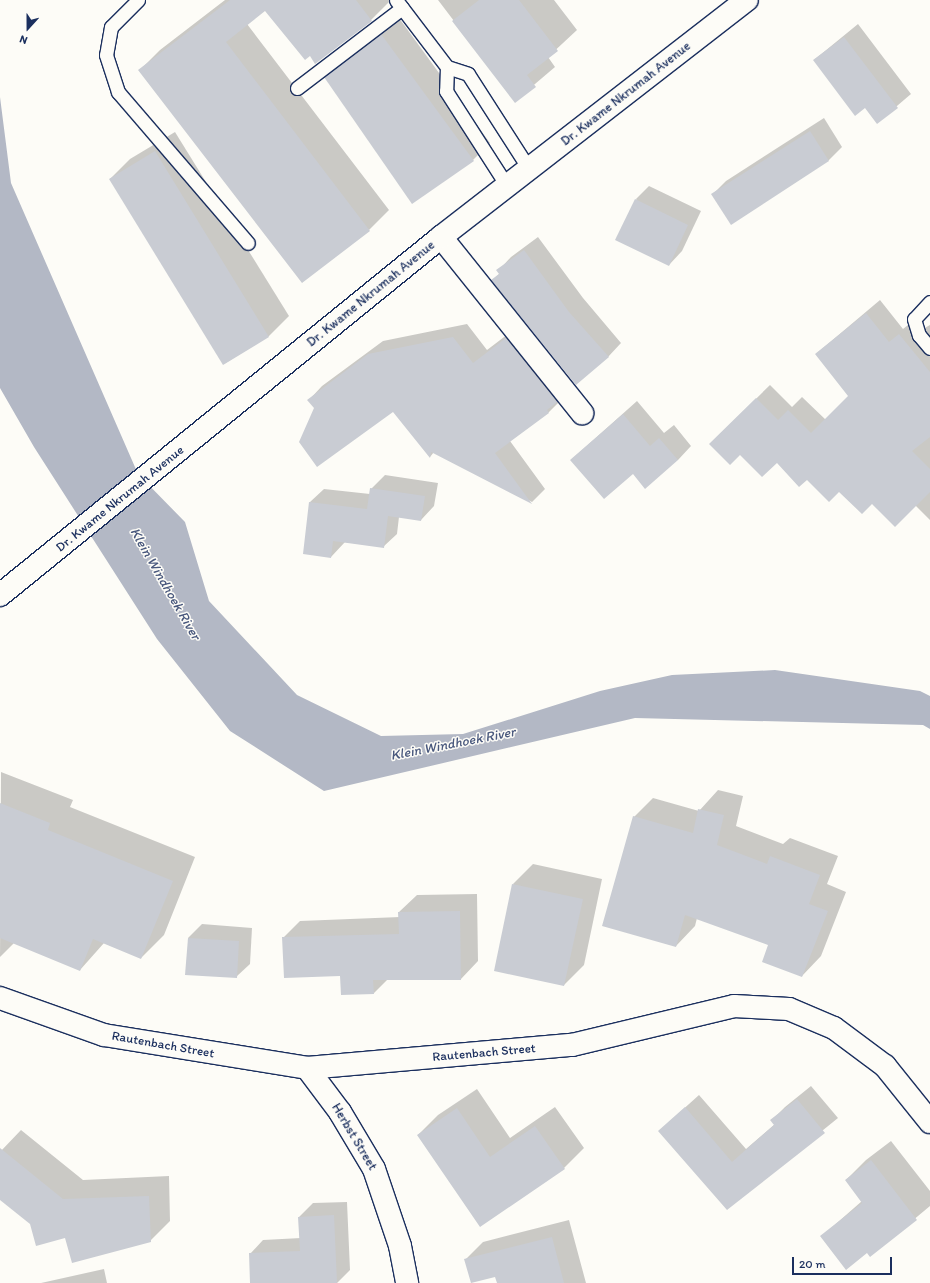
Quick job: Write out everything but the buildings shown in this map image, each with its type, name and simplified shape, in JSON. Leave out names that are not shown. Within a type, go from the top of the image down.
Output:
[{"type":"street","name":"Dr. Kwame Nkrumah Avenue","points":[[3,592],[180,451],[441,237],[747,0]]},
{"type":"street","points":[[441,237],[582,413]]},
{"type":"street","name":"Rautenbach Street","points":[[0,998],[104,1035],[307,1068],[572,1045],[734,1006],[789,1009],[834,1028],[885,1066],[930,1122]]},
{"type":"street","name":"Herbst Street","points":[[307,1068],[340,1112],[374,1169],[400,1246],[407,1283]]},
{"type":"lane","points":[[138,0],[111,27],[106,55],[118,92],[248,242]]},
{"type":"lane","points":[[298,88],[399,4],[447,67],[468,74],[529,169]]},
{"type":"lane","points":[[447,67],[446,91],[507,186]]},
{"type":"lane","points":[[930,302],[914,319],[920,335],[930,348]]},
{"type":"water","name":"Klein Windhoek River","points":[[0,97],[11,183],[138,474],[185,522],[209,601],[297,695],[381,736],[463,734],[600,691],[672,675],[775,670],[920,691],[930,696],[930,729],[923,725],[635,718],[324,791],[230,731],[157,639],[34,447],[0,388]]}]
